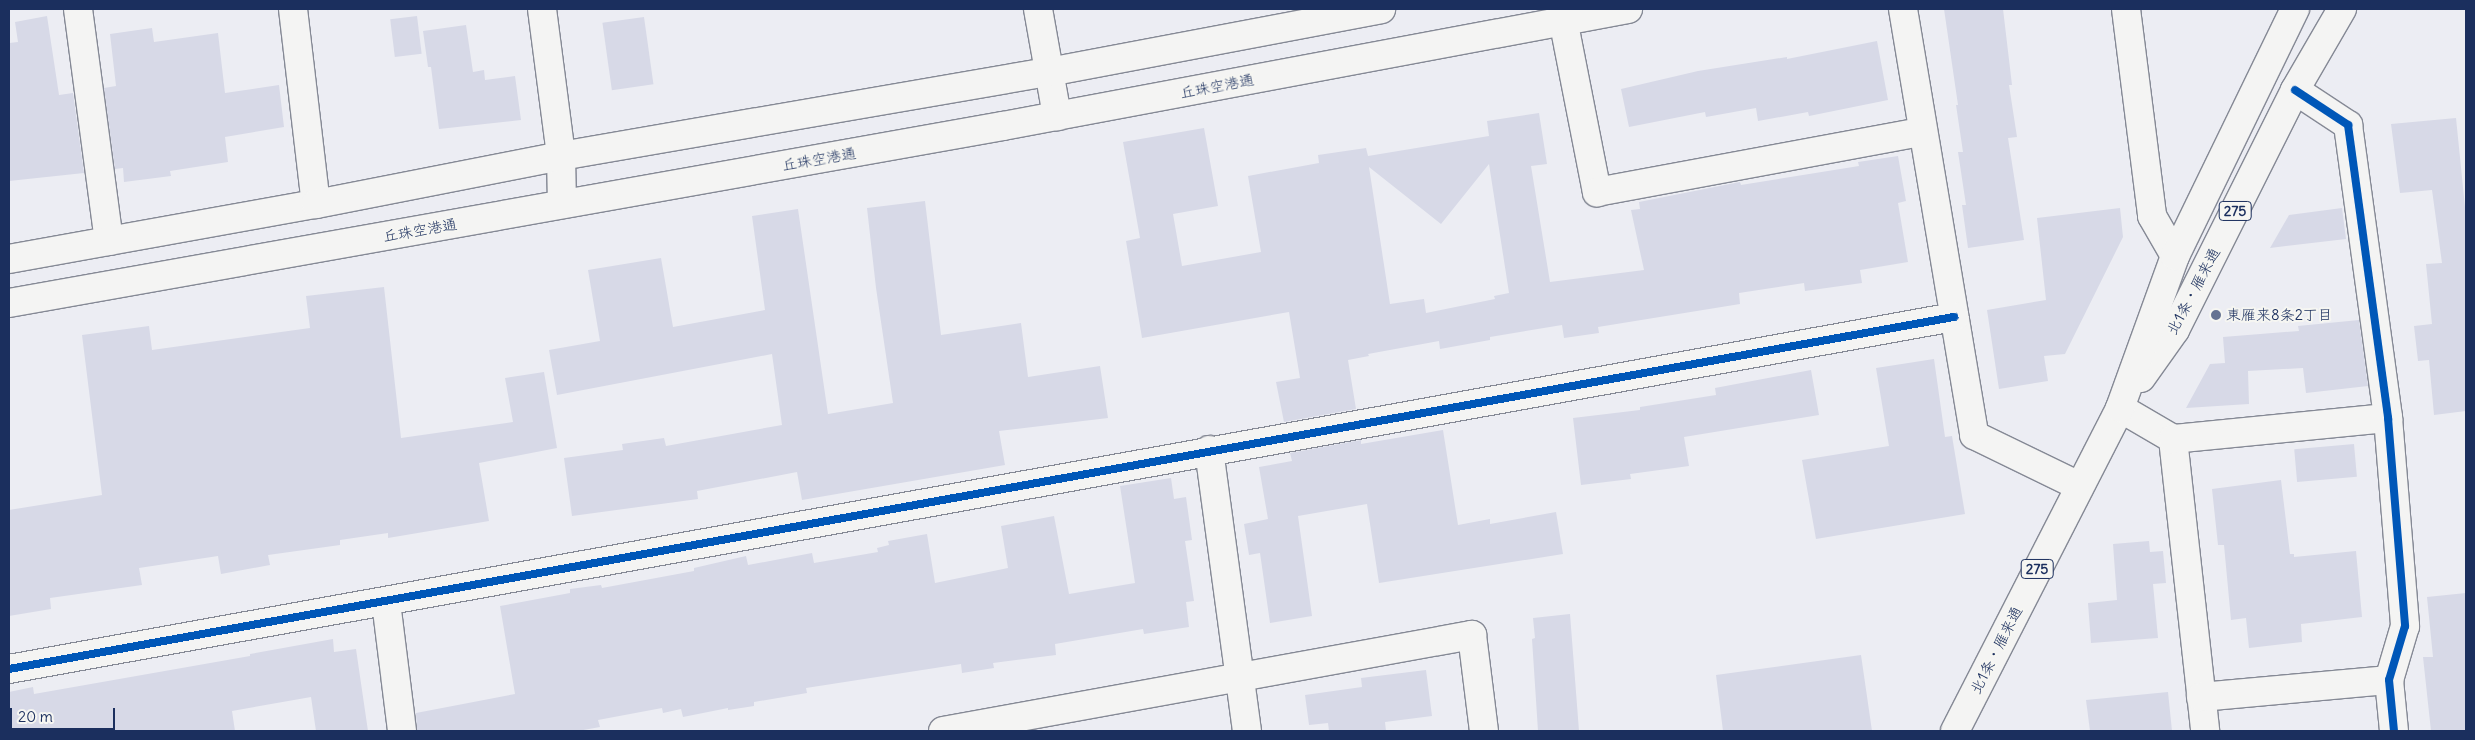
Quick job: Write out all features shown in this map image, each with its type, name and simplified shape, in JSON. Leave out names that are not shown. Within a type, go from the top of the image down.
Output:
[{"type":"main road","points":[[78,9],[109,241]]},
{"type":"main road","points":[[293,9],[316,204]]},
{"type":"main road","points":[[542,9],[560,156],[562,204]]},
{"type":"main road","points":[[1038,9],[1057,116]]},
{"type":"main road","points":[[9,259],[316,204],[560,156],[1049,72],[1381,9]]},
{"type":"main road","name":"丘珠空港通","points":[[9,303],[1057,116],[1562,15],[1628,9]]},
{"type":"main road","points":[[1903,9],[1974,436],[2079,486]]},
{"type":"main road","points":[[2126,9],[2152,216],[2175,256]]},
{"type":"main road","name":"北1条・雁来通","points":[[2120,408],[2175,256],[2295,9]]},
{"type":"main road","name":"北1条・雁来通","points":[[1955,731],[2120,408],[2175,330],[2295,90],[2342,9]]},
{"type":"main road","points":[[1562,15],[1597,192],[1922,132]]},
{"type":"main road","points":[[2295,90],[2348,125],[2388,418],[2405,626],[2389,680],[2394,731]]},
{"type":"main road","points":[[9,669],[1954,316]]},
{"type":"main road","points":[[2120,408],[2173,439],[2388,418]]},
{"type":"main road","points":[[2173,439],[2205,731]]},
{"type":"main road","points":[[1210,450],[1247,731]]},
{"type":"main road","points":[[386,602],[402,731]]},
{"type":"main road","points":[[943,731],[1472,635],[1484,731]]},
{"type":"main road","points":[[2201,697],[2389,680]]},
{"type":"building","points":[[1944,9],[2003,9],[2012,85],[2009,85],[2017,137],[2008,138],[2024,240],[1968,248],[1962,205],[1966,205],[1958,152],[1963,152]]},
{"type":"building","points":[[47,16],[59,95],[73,93],[84,173],[9,181],[9,43],[18,42],[15,22]]},
{"type":"building","points":[[417,16],[422,54],[395,57],[390,19]]},
{"type":"building","points":[[644,17],[653,84],[612,90],[602,23]]},
{"type":"building","points":[[466,25],[473,72],[484,70],[485,80],[515,76],[521,120],[439,129],[431,67],[428,67],[423,31]]},
{"type":"building","points":[[152,28],[154,42],[218,33],[225,93],[279,85],[284,127],[225,137],[228,162],[170,171],[171,176],[124,182],[123,168],[115,169],[104,88],[116,86],[110,34]]},
{"type":"building","points":[[1877,41],[1888,100],[1809,116],[1808,112],[1758,121],[1756,108],[1706,117],[1705,112],[1629,127],[1621,89],[1698,71],[1787,57],[1787,59]]},
{"type":"building","points":[[1539,113],[1547,164],[1531,166],[1550,282],[1644,270],[1631,210],[1640,209],[1639,202],[1740,182],[1741,185],[1859,166],[1858,162],[1898,156],[1906,201],[1898,203],[1908,262],[1860,270],[1862,283],[1805,291],[1804,283],[1739,293],[1740,304],[1598,327],[1599,333],[1564,338],[1562,325],[1490,337],[1490,340],[1440,349],[1439,341],[1368,354],[1369,356],[1348,360],[1356,409],[1284,422],[1276,382],[1300,378],[1289,312],[1142,338],[1126,241],[1140,238],[1123,142],[1204,128],[1218,206],[1173,214],[1182,266],[1261,252],[1248,176],[1319,163],[1318,155],[1366,148],[1368,156],[1489,136],[1487,121]],"holes":[[[1489,164],[1509,293],[1494,296],[1495,299],[1426,313],[1424,299],[1390,304],[1369,167],[1441,224]]]},
{"type":"building","points":[[2456,118],[2466,217],[2466,411],[2434,415],[2429,360],[2418,361],[2414,326],[2432,324],[2426,264],[2442,263],[2432,190],[2400,193],[2391,124]]},
{"type":"building","points":[[925,201],[941,335],[1021,323],[1028,377],[1100,366],[1108,418],[999,431],[1005,465],[802,500],[797,472],[697,491],[698,499],[572,516],[564,458],[623,450],[622,444],[664,438],[666,446],[782,425],[772,354],[557,395],[549,350],[600,341],[588,270],[661,258],[673,327],[765,310],[752,216],[798,209],[828,414],[893,403],[876,288],[867,208]]},
{"type":"building","points":[[2120,208],[2123,237],[2065,354],[2044,356],[2048,381],[1999,389],[1987,310],[2046,300],[2037,218]]},
{"type":"building","points":[[2342,208],[2346,239],[2270,248],[2289,215]]},
{"type":"building","points":[[384,287],[401,438],[513,422],[505,378],[544,372],[557,448],[479,463],[489,521],[388,538],[388,533],[340,540],[340,545],[268,555],[270,565],[221,574],[218,556],[139,568],[142,585],[50,598],[51,609],[9,616],[9,510],[102,495],[82,335],[149,326],[152,350],[310,328],[306,296]]},
{"type":"building","points":[[2359,320],[2368,386],[2306,393],[2303,368],[2248,371],[2249,404],[2186,408],[2210,364],[2225,363],[2223,337],[2299,331],[2298,326]]},
{"type":"building","points":[[1934,359],[1945,437],[1952,436],[1965,514],[1816,539],[1802,460],[1889,446],[1876,368]]},
{"type":"building","points":[[1811,370],[1819,415],[1684,437],[1689,466],[1630,474],[1631,479],[1581,485],[1573,418],[1640,410],[1640,407],[1716,395],[1715,388]]},
{"type":"building","points":[[1443,430],[1458,525],[1490,519],[1490,524],[1556,512],[1563,554],[1379,583],[1367,504],[1298,516],[1312,616],[1270,623],[1260,553],[1249,555],[1244,524],[1268,519],[1259,467],[1292,461],[1290,453],[1361,440],[1361,444]]},
{"type":"building","points":[[2354,444],[2357,477],[2297,482],[2294,449]]},
{"type":"building","points":[[1171,478],[1174,499],[1186,497],[1192,540],[1185,541],[1194,601],[1186,602],[1189,627],[1144,634],[1143,629],[1055,644],[1056,655],[993,663],[994,668],[962,673],[961,664],[806,688],[807,693],[754,702],[754,706],[728,710],[728,708],[683,717],[681,709],[663,713],[662,708],[598,720],[600,727],[578,731],[417,731],[416,713],[515,694],[500,606],[570,593],[570,589],[601,585],[602,588],[694,571],[694,568],[746,556],[748,565],[812,553],[814,563],[878,552],[877,548],[889,545],[888,541],[927,534],[935,583],[1008,568],[1001,526],[1054,516],[1069,594],[1135,583],[1120,486]]},
{"type":"building","points":[[2281,480],[2290,554],[2294,554],[2294,557],[2356,551],[2362,617],[2301,624],[2302,642],[2249,648],[2246,618],[2231,620],[2224,545],[2218,545],[2212,489]]},
{"type":"building","points":[[2149,541],[2150,552],[2163,551],[2166,583],[2153,584],[2158,638],[2091,643],[2088,603],[2117,600],[2113,544]]},
{"type":"building","points":[[2466,593],[2466,731],[2431,731],[2423,657],[2433,657],[2427,597]]},
{"type":"building","points":[[1570,614],[1579,731],[1538,731],[1532,639],[1535,638],[1533,618]]},
{"type":"building","points":[[333,639],[334,652],[356,649],[368,731],[316,731],[311,697],[232,711],[235,731],[9,731],[9,692],[33,687],[34,694],[250,656],[250,654]]},
{"type":"building","points":[[1861,655],[1872,731],[1723,731],[1716,675]]},
{"type":"building","points":[[1426,670],[1432,716],[1385,722],[1386,731],[1329,731],[1328,723],[1309,725],[1305,695],[1362,687],[1361,678]]},
{"type":"building","points":[[2168,692],[2172,731],[2090,731],[2086,700]]},
{"type":"cycle path","points":[[2295,90],[2348,125],[2388,418],[2405,626],[2389,680],[2394,731]]},
{"type":"cycle path","points":[[9,669],[1954,317]]},
{"type":"place","name":"東雁来8条2丁目","points":[[2216,315]]}]
